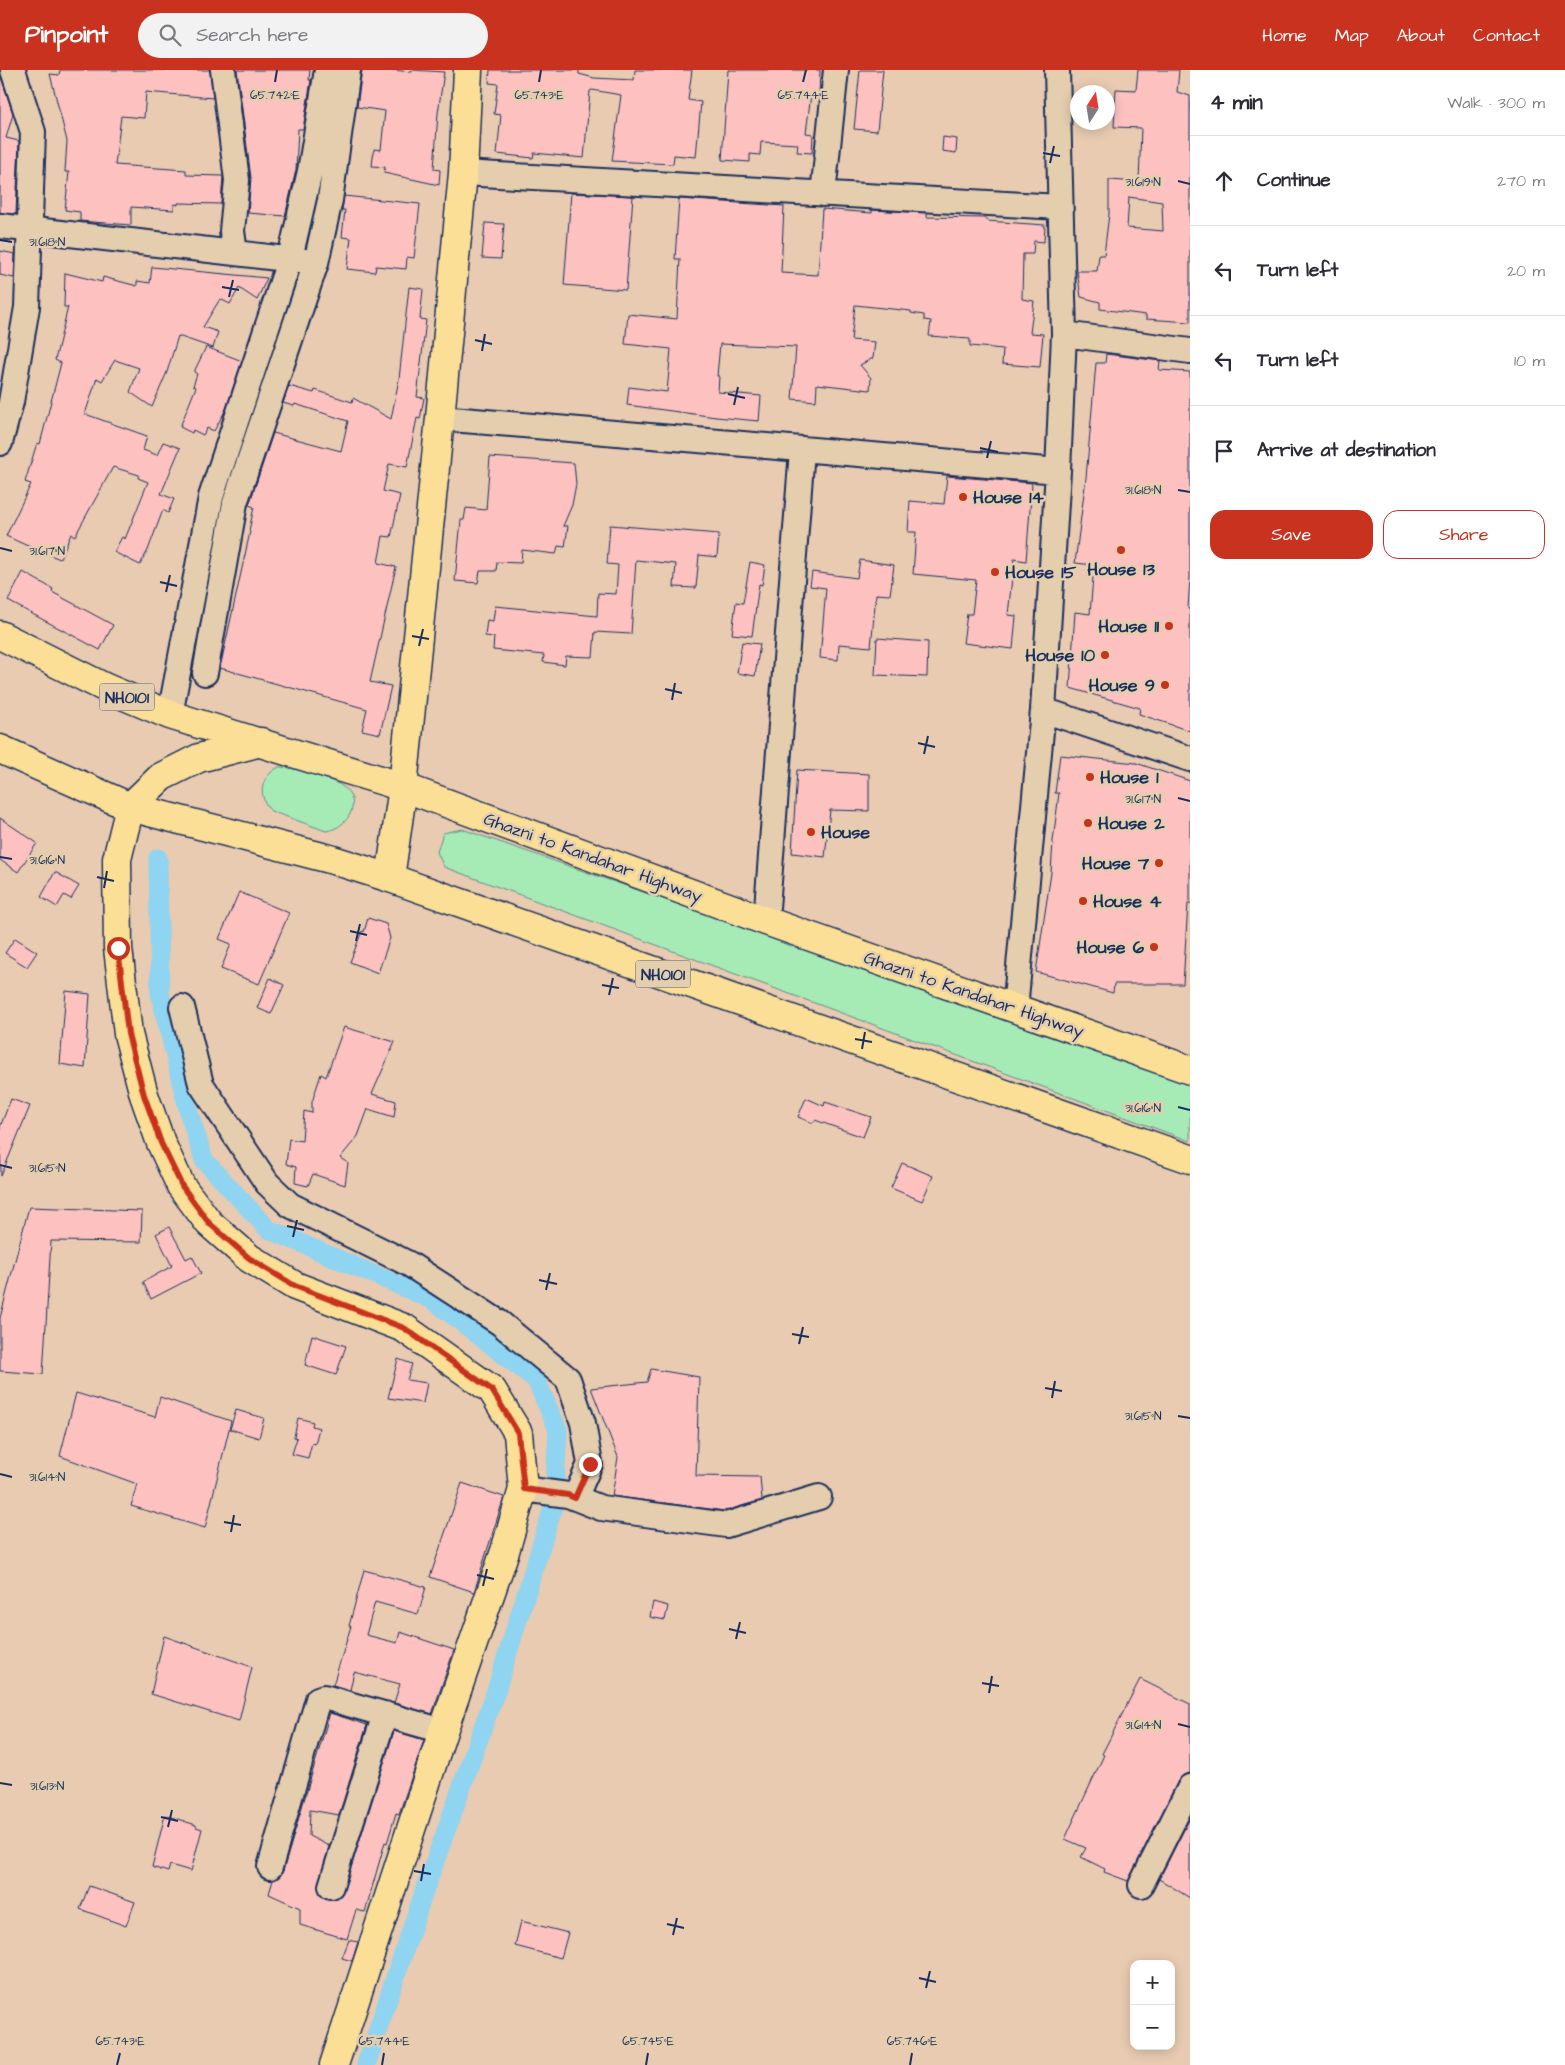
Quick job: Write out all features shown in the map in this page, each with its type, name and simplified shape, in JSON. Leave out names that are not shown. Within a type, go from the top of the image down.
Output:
[{"type":"main road","points":[[390,878],[403,787],[440,418],[463,173],[468,70]]},
{"type":"main road","name":"Ghazni to Kandahar Highway","points":[[0,636],[106,688],[170,714],[403,787],[766,921],[1190,1070]]},
{"type":"main road","points":[[261,742],[199,758],[160,777],[130,807],[117,859],[118,948],[128,1034],[144,1095],[161,1143],[182,1186],[209,1223],[249,1258],[295,1286],[404,1328],[492,1390],[518,1433],[534,1490],[505,1551],[443,1731],[334,2065]]},
{"type":"main road","name":"NH0101","points":[[0,748],[130,807],[330,859],[390,878],[1190,1159]]},
{"type":"street","points":[[0,443],[11,402],[27,307],[33,132],[13,70]]},
{"type":"street","points":[[223,70],[237,180],[232,231],[235,253]]},
{"type":"street","points":[[205,673],[235,504],[300,260],[310,171],[326,70]]},
{"type":"street","points":[[170,714],[211,497],[300,260],[330,200],[348,70]]},
{"type":"street","points":[[823,194],[836,70]]},
{"type":"street","points":[[1015,1009],[1043,710],[1058,471],[1064,334],[1057,70]]},
{"type":"street","points":[[463,173],[1060,207]]},
{"type":"street","points":[[0,226],[29,231],[300,260]]},
{"type":"street","points":[[1064,334],[1190,351]]},
{"type":"street","points":[[440,418],[1058,471]]},
{"type":"street","points":[[766,921],[802,450]]},
{"type":"street","points":[[211,497],[235,504]]},
{"type":"street","points":[[1043,710],[1190,759]]},
{"type":"street","points":[[182,1007],[202,1084],[267,1183],[273,1189],[290,1205],[409,1264],[500,1323],[568,1379],[583,1423],[590,1464],[571,1497]]},
{"type":"street","points":[[534,1490],[571,1497],[601,1508],[726,1525],[819,1497]]},
{"type":"street","points":[[270,1867],[318,1700],[324,1697],[443,1731]]},
{"type":"street","points":[[331,1886],[385,1714]]},
{"type":"street","points":[[1141,1885],[1190,1787]]},
{"type":"green space","points":[[279,767],[311,774],[342,786],[349,792],[352,799],[352,806],[347,819],[334,829],[326,831],[271,811],[262,793],[264,781]]},
{"type":"green space","points":[[462,829],[1190,1082],[1190,1141],[444,867],[437,852],[443,833]]},
{"type":"building","points":[[60,70],[210,70],[213,98],[146,92],[144,118],[121,116],[115,165],[186,170],[186,175],[223,176],[221,204],[178,203],[178,205],[174,204],[174,210],[131,207],[131,225],[80,221],[80,212],[65,210],[69,172],[65,172],[67,141],[50,74],[59,75]]},
{"type":"building","points":[[237,70],[310,70],[309,80],[311,80],[303,129],[298,129],[296,170],[285,216],[248,213],[251,178]]},
{"type":"building","points":[[362,70],[444,72],[438,113],[434,169],[440,170],[439,185],[384,173],[385,167],[372,166],[374,149],[381,150],[385,111],[357,107]]},
{"type":"building","points":[[490,70],[579,70],[579,74],[594,78],[634,80],[635,70],[692,70],[688,100],[701,102],[696,157],[674,155],[673,164],[612,161],[621,95],[592,90],[590,91],[584,158],[534,153],[533,158],[497,154],[501,115],[494,114],[498,84],[489,83]]},
{"type":"building","points":[[728,70],[820,70],[819,95],[811,94],[806,133],[813,134],[812,153],[797,152],[798,144],[761,142],[760,155],[750,154],[750,162],[722,160]]},
{"type":"building","points":[[860,70],[883,70],[877,131],[854,129]]},
{"type":"building","points":[[1138,70],[1179,70],[1177,92],[1190,96],[1190,322],[1146,319],[1146,315],[1100,309],[1100,302],[1081,297],[1077,271],[1097,271],[1099,255],[1104,255],[1109,214],[1109,180],[1139,182],[1141,128],[1115,127],[1116,89],[1136,90]],"holes":[[[1129,197],[1162,202],[1163,231],[1127,228]]]},
{"type":"building","points":[[0,74],[13,114],[6,138],[19,141],[16,214],[0,213]]},
{"type":"building","points":[[943,137],[957,139],[956,153],[942,151]]},
{"type":"building","points":[[571,193],[633,196],[626,290],[564,285]]},
{"type":"building","points":[[344,196],[420,204],[414,258],[407,257],[406,269],[376,266],[375,272],[347,269],[351,238],[342,237],[345,210],[342,210]]},
{"type":"building","points":[[679,199],[784,206],[781,273],[818,275],[822,209],[872,213],[872,210],[927,213],[927,217],[987,218],[987,221],[1045,225],[1044,242],[1034,241],[1033,254],[1023,254],[1022,299],[1034,301],[1030,333],[1043,334],[1040,367],[1002,364],[1003,349],[970,346],[970,339],[929,336],[931,321],[924,320],[924,315],[911,313],[911,311],[855,305],[851,340],[875,342],[873,358],[860,365],[871,378],[870,390],[817,384],[816,401],[792,399],[796,347],[720,344],[717,376],[719,376],[718,392],[761,396],[759,421],[627,405],[629,387],[667,392],[671,349],[625,344],[628,314],[677,319],[680,259],[675,259]]},
{"type":"building","points":[[485,223],[504,224],[501,259],[482,258]]},
{"type":"building","points":[[0,251],[15,254],[14,278],[0,275]]},
{"type":"building","points":[[152,267],[267,278],[257,300],[239,288],[230,304],[220,299],[203,327],[218,332],[213,348],[178,336],[167,372],[152,407],[130,392],[139,368],[115,360],[102,381],[97,378],[85,414],[147,436],[143,450],[157,455],[163,442],[180,448],[161,494],[174,499],[168,513],[163,510],[148,550],[140,565],[114,552],[122,537],[125,539],[148,482],[138,478],[139,475],[113,467],[75,536],[71,534],[60,559],[6,536],[31,484],[25,482],[37,443],[40,444],[61,363],[55,360],[68,307],[64,307],[65,273],[102,282],[103,277],[137,286],[137,281],[150,283]]},
{"type":"building","points":[[409,287],[423,289],[420,319],[426,320],[417,397],[424,398],[420,419],[417,418],[407,467],[389,464],[383,491],[400,495],[391,537],[383,536],[378,563],[396,567],[370,682],[391,686],[380,734],[362,730],[367,709],[220,668],[250,532],[254,507],[249,505],[273,433],[341,451],[348,421],[295,404],[294,406],[283,403],[289,386],[314,393],[315,390],[352,402],[353,398],[391,419],[399,379]]},
{"type":"building","points":[[206,347],[242,361],[226,409],[214,431],[207,428],[203,435],[193,430],[192,433],[180,427],[196,387],[193,386],[197,374],[194,372]]},
{"type":"building","points":[[1106,354],[1160,361],[1159,370],[1190,372],[1190,577],[1188,609],[1190,609],[1190,731],[1139,714],[1140,708],[1070,688],[1075,612],[1090,614],[1094,565],[1075,563],[1086,478],[1096,363],[1105,363]]},
{"type":"building","points":[[490,457],[574,463],[576,484],[572,505],[563,526],[568,526],[565,547],[558,546],[556,554],[522,550],[521,563],[497,562],[496,571],[480,571],[478,583],[455,581],[461,520],[464,520],[466,508],[486,510]]},
{"type":"building","points":[[947,476],[1032,483],[1026,561],[1014,559],[1008,615],[1016,616],[1013,649],[963,643],[967,614],[972,614],[976,580],[913,574],[916,532],[908,532],[910,501],[944,504]]},
{"type":"building","points":[[610,525],[719,534],[717,557],[699,555],[696,588],[674,587],[676,564],[636,560],[631,634],[595,632],[593,657],[566,656],[565,665],[543,662],[544,655],[493,650],[494,637],[485,636],[487,620],[493,621],[495,606],[597,616],[598,593],[616,594],[618,565],[607,564]]},
{"type":"building","points":[[860,560],[894,565],[890,595],[876,594],[871,647],[839,644],[838,660],[820,658],[826,588],[810,586],[812,572],[857,578]]},
{"type":"building","points":[[750,562],[765,565],[762,585],[759,584],[752,636],[732,634],[736,602],[743,603]]},
{"type":"building","points":[[23,572],[53,589],[52,592],[113,625],[100,650],[8,601]]},
{"type":"building","points":[[877,638],[928,642],[927,677],[875,675]]},
{"type":"building","points":[[742,642],[760,644],[755,676],[737,673]]},
{"type":"building","points":[[1060,755],[1136,763],[1190,781],[1190,904],[1188,903],[1183,984],[1114,984],[1113,993],[1036,972],[1051,873],[1059,793],[1055,793]]},
{"type":"building","name":"House","points":[[797,770],[869,774],[869,811],[830,810],[825,857],[792,853]]},
{"type":"building","points":[[0,818],[37,843],[18,872],[0,860]]},
{"type":"building","points":[[55,872],[79,886],[71,899],[64,895],[57,907],[41,897]]},
{"type":"building","points":[[239,892],[289,913],[259,984],[221,969],[231,944],[219,939]]},
{"type":"building","points":[[368,918],[386,924],[390,938],[378,973],[350,962],[362,931],[364,932]]},
{"type":"building","points":[[15,938],[37,952],[27,967],[5,953]]},
{"type":"building","points":[[270,978],[284,985],[271,1014],[257,1008]]},
{"type":"building","points":[[66,991],[90,994],[85,1068],[60,1064]]},
{"type":"building","points":[[344,1027],[395,1042],[372,1094],[396,1101],[394,1117],[368,1109],[358,1136],[340,1158],[348,1163],[345,1185],[313,1174],[308,1186],[295,1183],[296,1167],[286,1164],[289,1139],[302,1141],[304,1111],[312,1113],[312,1102],[321,1074],[326,1077]]},
{"type":"building","points":[[806,1098],[824,1106],[825,1102],[871,1117],[863,1137],[815,1120],[813,1123],[798,1117]]},
{"type":"building","points":[[11,1099],[30,1106],[1,1176],[0,1127]]},
{"type":"building","points":[[902,1163],[933,1176],[922,1201],[891,1188]]},
{"type":"building","points":[[29,1207],[142,1211],[141,1242],[51,1241],[43,1374],[0,1371],[0,1318]]},
{"type":"building","points":[[169,1227],[186,1259],[192,1256],[201,1273],[151,1299],[143,1282],[172,1266],[156,1234]]},
{"type":"building","points":[[312,1335],[346,1346],[336,1375],[305,1365]]},
{"type":"building","points":[[398,1359],[412,1364],[407,1380],[427,1383],[423,1403],[388,1398]]},
{"type":"building","points":[[651,1369],[699,1377],[696,1476],[760,1477],[762,1500],[725,1511],[612,1496],[618,1457],[591,1388],[647,1382]]},
{"type":"building","points":[[76,1393],[155,1417],[160,1397],[231,1421],[205,1528],[131,1506],[137,1484],[60,1456]]},
{"type":"building","points":[[236,1410],[264,1418],[259,1438],[230,1429]]},
{"type":"building","points":[[298,1418],[313,1422],[312,1426],[319,1428],[315,1444],[312,1443],[308,1458],[292,1454],[297,1438],[294,1437]]},
{"type":"building","points":[[462,1483],[504,1497],[474,1592],[430,1577]]},
{"type":"building","points":[[364,1570],[426,1587],[418,1614],[375,1602],[366,1635],[397,1643],[400,1632],[454,1650],[432,1714],[394,1703],[400,1684],[354,1672],[350,1690],[333,1685],[351,1626],[349,1626]]},
{"type":"building","points":[[653,1602],[668,1606],[665,1620],[650,1617]]},
{"type":"building","points":[[164,1636],[252,1667],[239,1721],[151,1694]]},
{"type":"building","points":[[1140,1679],[1190,1704],[1190,1773],[1183,1775],[1178,1781],[1128,1881],[1104,1872],[1105,1869],[1081,1857],[1086,1848],[1065,1839],[1104,1755],[1102,1754]]},
{"type":"building","points":[[330,1713],[367,1725],[339,1815],[310,1810],[309,1836],[329,1846],[318,1888],[321,1895],[327,1899],[334,1899],[340,1896],[344,1890],[394,1731],[424,1740],[399,1814],[396,1813],[387,1843],[385,1842],[365,1912],[356,1910],[347,1939],[300,1925],[300,1908],[269,1894],[273,1880],[279,1877],[283,1871]]},
{"type":"building","points":[[165,1815],[196,1825],[196,1827],[202,1829],[191,1871],[170,1865],[168,1872],[152,1867]]},
{"type":"building","points":[[1190,1818],[1190,1898],[1159,1879]]},
{"type":"building","points":[[89,1886],[135,1902],[126,1926],[80,1909]]},
{"type":"building","points":[[521,1921],[568,1933],[561,1958],[515,1946]]},
{"type":"building","points":[[349,1940],[358,1942],[352,1961],[342,1958]]},
{"type":"waterway","points":[[268,370],[291,299],[319,199],[320,185]]},
{"type":"waterway","points":[[208,589],[219,518],[229,489]]},
{"type":"waterway","points":[[158,858],[160,994],[189,1113],[204,1160],[268,1229],[433,1300],[536,1380],[558,1430],[554,1504],[496,1691],[424,1892],[366,2065]]},
{"type":"place","name":"House 14","points":[[963,497]]},
{"type":"place","name":"House 13","points":[[1121,550]]},
{"type":"place","name":"House 15","points":[[995,572]]},
{"type":"place","name":"House 11","points":[[1169,626]]},
{"type":"place","name":"House 10","points":[[1105,655]]},
{"type":"place","name":"House 9","points":[[1165,685]]},
{"type":"place","name":"House 1","points":[[1090,777]]},
{"type":"place","name":"House 2","points":[[1088,823]]},
{"type":"place","name":"House","points":[[811,832]]},
{"type":"place","name":"House 7","points":[[1159,863]]},
{"type":"place","name":"House 4","points":[[1083,901]]},
{"type":"place","name":"House 6","points":[[1154,947]]},
{"type":"route","points":[[118,948],[128,1034],[144,1095],[161,1143],[182,1186],[209,1223],[249,1258],[295,1286],[404,1328],[492,1390],[518,1433],[524,1489],[568,1495],[575,1498],[590,1464]]}]
